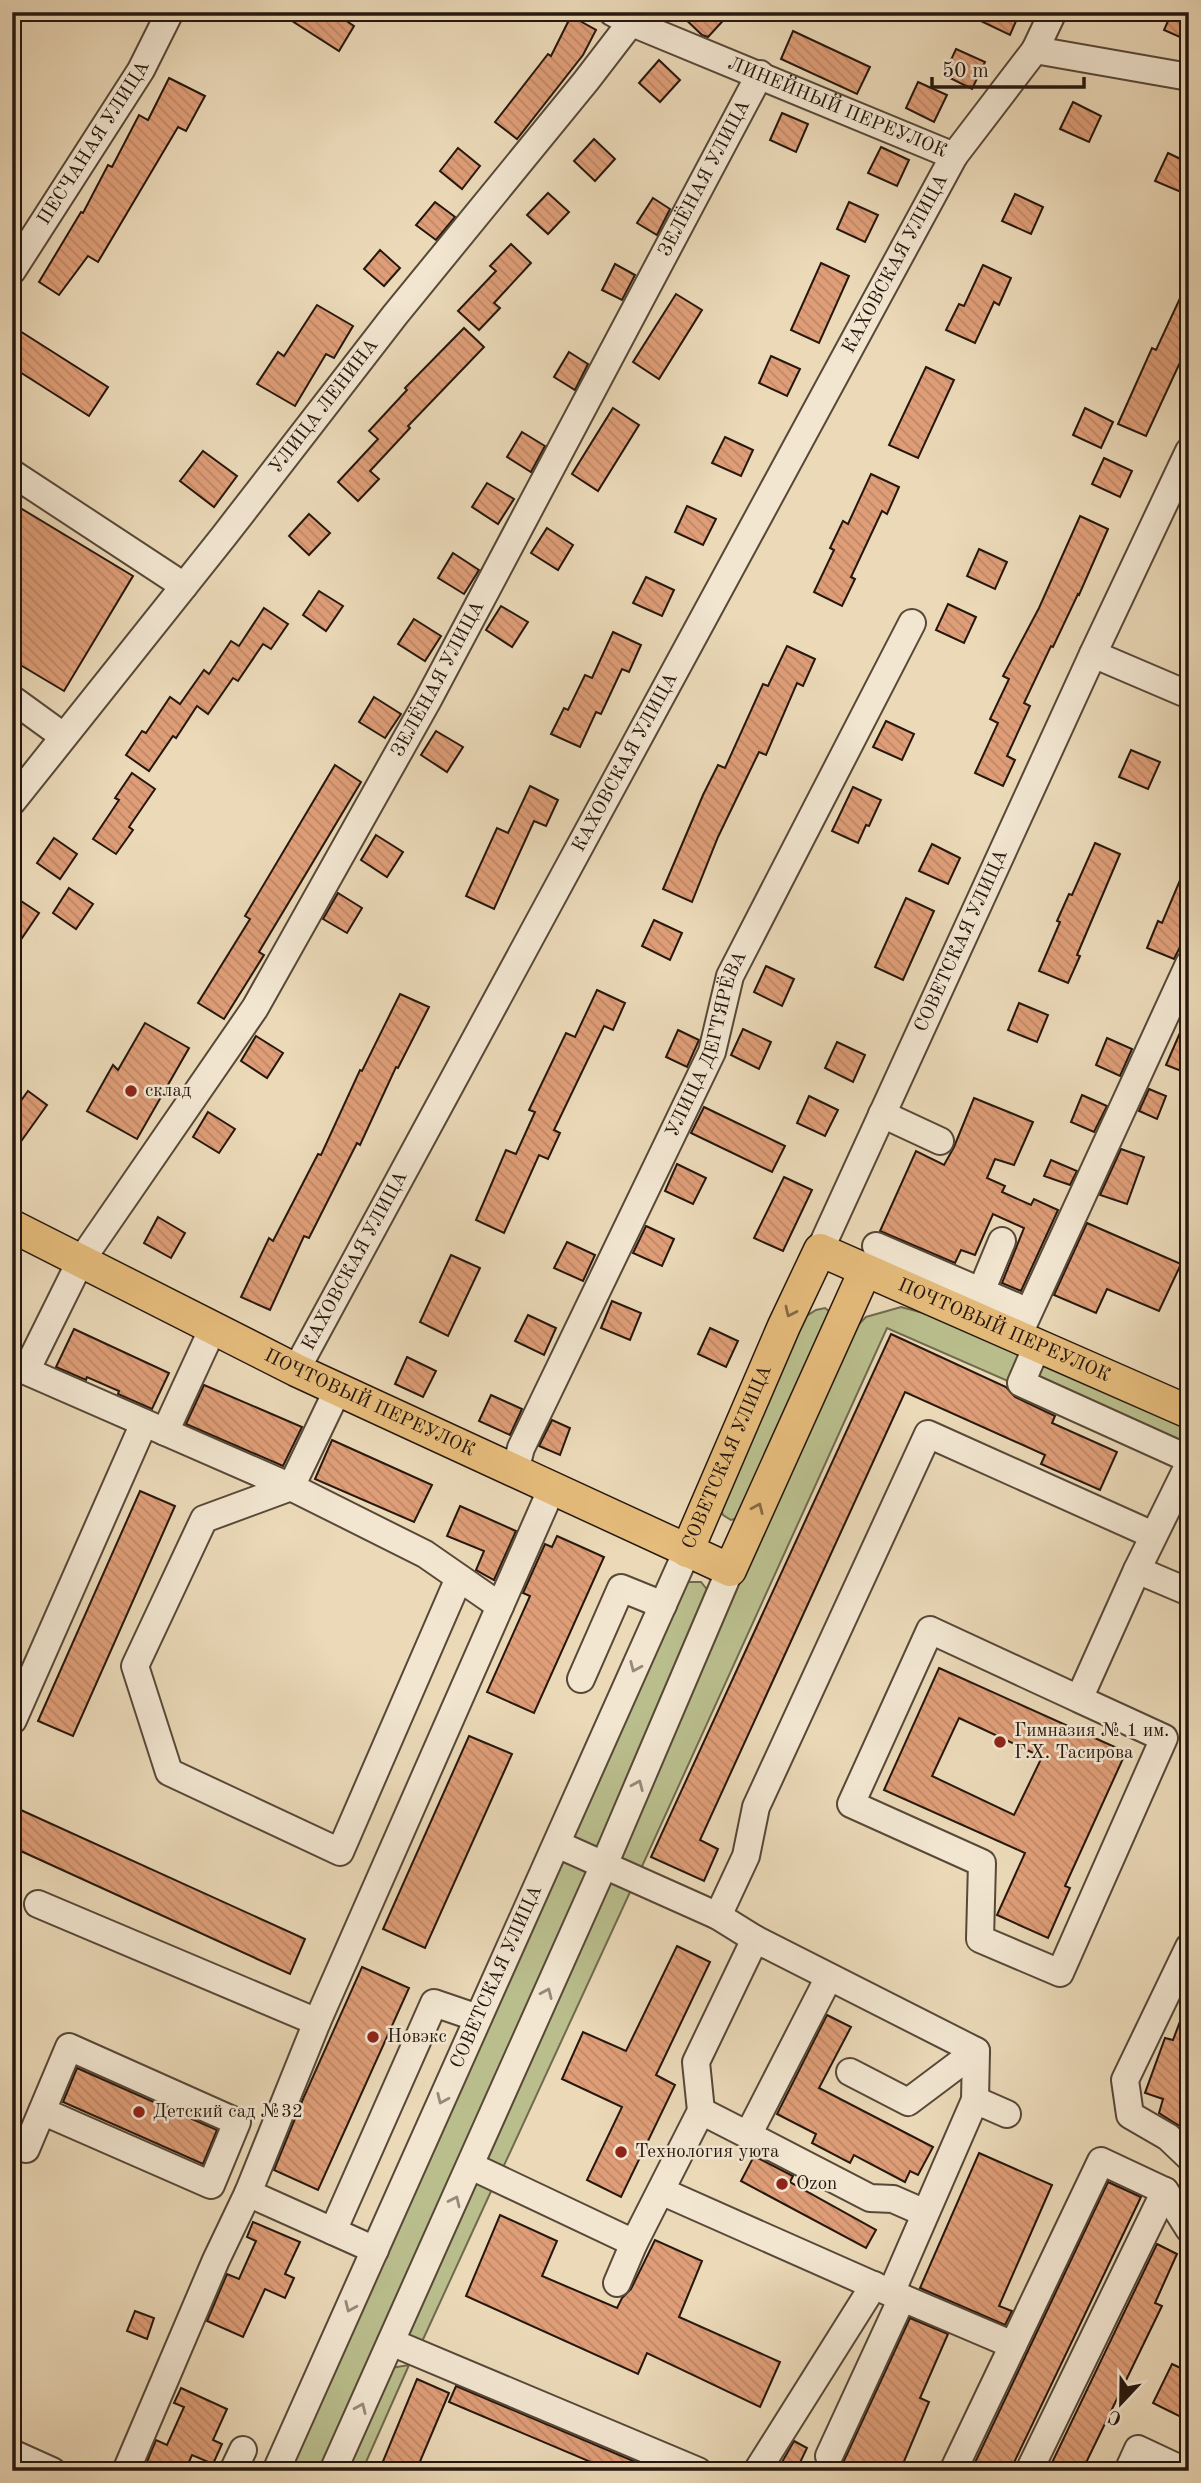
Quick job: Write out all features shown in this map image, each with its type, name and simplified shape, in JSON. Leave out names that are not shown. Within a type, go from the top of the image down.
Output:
[{"type":"main road","name":"ПОЧТОВЫЙ ПЕРЕУЛОК","points":[[12,1226],[296,1370],[730,1570]]},
{"type":"main road","name":"ПОЧТОВЫЙ ПЕРЕУЛОК","points":[[820,1250],[871,1259],[976,1304],[1027,1342],[1189,1412]]},
{"type":"main road","name":"СОВЕТСКАЯ УЛИЦА","points":[[687,1551],[784,1326],[820,1250]]},
{"type":"main road","points":[[730,1570],[871,1259]]},
{"type":"street","name":"ПЕСЧАНАЯ УЛИЦА","points":[[12,271],[141,70],[170,12]]},
{"type":"street","points":[[1054,12],[1035,50],[1189,76]]},
{"type":"street","name":"ЛИНЕЙНЫЙ ПЕРЕУЛОК","points":[[628,16],[954,156],[1035,50]]},
{"type":"street","name":"УЛИЦА ЛЕНИНА","points":[[12,802],[184,586],[628,16]]},
{"type":"street","name":"ЗЕЛЁНАЯ УЛИЦА","points":[[19,1369],[80,1262],[255,1008],[435,687],[760,74]]},
{"type":"street","name":"КАХОВСКАЯ УЛИЦА","points":[[296,1370],[954,156]]},
{"type":"street","name":"СОВЕТСКАЯ УЛИЦА","points":[[820,1250],[1093,654],[1189,452]]},
{"type":"street","points":[[12,473],[184,586]]},
{"type":"street","name":"УЛИЦА ДЕГТЯРЁВА","points":[[515,1471],[521,1448],[712,1052],[730,976],[912,624]]},
{"type":"street","points":[[1093,654],[1189,695]]},
{"type":"street","points":[[12,699],[63,736]]},
{"type":"street","points":[[1189,964],[1027,1342],[1021,1383],[1189,1459]]},
{"type":"street","points":[[882,1114],[940,1141]]},
{"type":"street","points":[[1002,1241],[976,1304],[1016,1306]]},
{"type":"street","points":[[13,1720],[154,1427],[213,1328]]},
{"type":"street","points":[[19,1369],[291,1487],[425,1554],[500,1606]]},
{"type":"street","points":[[338,1389],[291,1487],[204,1519],[135,1666],[169,1772],[340,1852],[459,1577]]},
{"type":"street","points":[[718,1916],[746,1856],[757,1807],[928,1434],[1153,1535]]},
{"type":"street","points":[[1079,1699],[1153,1535],[1189,1464]]},
{"type":"street","points":[[126,2471],[216,2260],[248,2193],[317,2022],[552,1488]]},
{"type":"street","name":"СОВЕТСКАЯ УЛИЦА","points":[[276,2471],[687,1551]]},
{"type":"street","points":[[333,2471],[604,1865],[730,1570]]},
{"type":"street","points":[[1137,1570],[1189,1592]]},
{"type":"street","points":[[581,1679],[621,1588],[663,1605]]},
{"type":"street","points":[[930,1630],[1079,1699],[1164,1738],[1060,1973],[980,1938],[982,1863],[851,1804],[930,1630]]},
{"type":"street","points":[[556,1843],[718,1916],[755,1939],[976,2051]]},
{"type":"street","points":[[38,1904],[317,2022]]},
{"type":"street","points":[[617,2283],[634,2243],[701,2111],[696,2062],[755,1939]]},
{"type":"street","points":[[1189,1947],[1125,2080],[1130,2115],[1168,2137],[1189,2157]]},
{"type":"street","points":[[748,2135],[829,1977]]},
{"type":"street","points":[[333,2231],[433,2003],[478,2018]]},
{"type":"street","points":[[19,2146],[42,2111],[69,2047],[237,2122],[211,2185],[42,2111]]},
{"type":"street","points":[[850,2072],[908,2102],[976,2051]]},
{"type":"street","points":[[829,2456],[889,2292],[975,2100],[976,2051]]},
{"type":"street","points":[[975,2100],[1007,2115]]},
{"type":"street","points":[[701,2111],[870,2198],[893,2199],[925,2213]]},
{"type":"street","points":[[953,2471],[1101,2161],[1165,2191],[1189,2229]]},
{"type":"street","points":[[471,2166],[634,2243]]},
{"type":"street","points":[[661,2191],[1013,2345]]},
{"type":"street","points":[[1029,2471],[1165,2191]]},
{"type":"street","points":[[248,2193],[375,2250]]},
{"type":"street","points":[[757,2471],[889,2292]]},
{"type":"street","points":[[391,2342],[698,2471]]},
{"type":"street","points":[[1128,2471],[1138,2449],[1185,2471]]},
{"type":"street","points":[[12,2453],[52,2471]]},
{"type":"green space","points":[[901,1307],[927,1314],[1018,1354],[1020,1361],[1010,1382],[887,1328],[639,1873],[613,1861],[849,1334],[866,1317]]},
{"type":"green space","points":[[825,1308],[830,1312],[741,1517],[731,1520],[723,1515],[720,1508],[784,1347],[805,1317]]},
{"type":"green space","points":[[1040,1362],[1183,1425],[1187,1431],[1184,1438],[1173,1442],[1039,1382],[1035,1369]]},
{"type":"green space","points":[[687,1582],[701,1582],[709,1592],[708,1605],[321,2471],[289,2471]]},
{"type":"green space","points":[[605,1879],[631,1890],[501,2172],[487,2160],[484,2149]]},
{"type":"green space","points":[[471,2179],[493,2187],[420,2346],[403,2330]]},
{"type":"green space","points":[[409,2365],[362,2471],[340,2471],[385,2369]]},
{"type":"building","points":[[278,12],[333,12],[354,26],[339,51]]},
{"type":"building","points":[[678,12],[731,12],[708,37],[702,35]]},
{"type":"building","points":[[962,12],[1020,12],[1010,35]]},
{"type":"building","points":[[1172,12],[1189,12],[1189,41],[1164,30]]},
{"type":"building","points":[[571,16],[596,30],[583,55],[517,139],[495,122],[548,54],[551,56]]},
{"type":"building","points":[[793,31],[870,67],[857,94],[781,59]]},
{"type":"building","points":[[956,49],[985,62],[972,89],[944,75]]},
{"type":"building","points":[[659,60],[680,80],[660,102],[639,83]]},
{"type":"building","points":[[169,78],[205,96],[186,131],[178,127],[98,262],[88,256],[59,295],[39,282],[81,212],[83,213],[108,165],[112,167],[139,115],[148,120]]},
{"type":"building","points":[[918,82],[947,95],[934,122],[906,108]]},
{"type":"building","points":[[1073,102],[1101,116],[1089,142],[1060,129]]},
{"type":"building","points":[[782,113],[808,124],[796,152],[770,140]]},
{"type":"building","points":[[594,139],[615,159],[595,181],[574,161]]},
{"type":"building","points":[[881,147],[909,160],[897,186],[868,173]]},
{"type":"building","points":[[458,148],[480,166],[462,189],[440,171]]},
{"type":"building","points":[[1168,153],[1189,163],[1189,175],[1181,192],[1155,181]]},
{"type":"building","points":[[548,193],[569,212],[548,234],[527,215]]},
{"type":"building","points":[[1015,194],[1043,207],[1031,234],[1002,221]]},
{"type":"building","points":[[653,198],[670,209],[657,235],[637,223]]},
{"type":"building","points":[[435,202],[455,217],[436,240],[416,225]]},
{"type":"building","points":[[849,202],[878,215],[865,242],[837,229]]},
{"type":"building","points":[[511,244],[531,263],[494,303],[500,308],[479,330],[458,311],[496,271],[490,266]]},
{"type":"building","points":[[380,250],[400,268],[384,286],[364,269]]},
{"type":"building","points":[[821,263],[849,276],[819,343],[791,330]]},
{"type":"building","points":[[615,264],[635,275],[622,300],[602,290]]},
{"type":"building","points":[[983,265],[1011,278],[999,305],[994,302],[975,343],[946,330],[959,304],[964,306]]},
{"type":"building","points":[[1189,279],[1189,343],[1146,436],[1118,424],[1152,348],[1156,350]]},
{"type":"building","points":[[676,294],[702,310],[659,379],[633,362]]},
{"type":"building","points":[[317,305],[353,326],[334,358],[326,354],[295,406],[257,384],[278,352],[284,356]]},
{"type":"building","points":[[12,326],[108,387],[89,416],[12,367]]},
{"type":"building","points":[[464,328],[484,347],[408,426],[410,428],[370,471],[379,479],[358,501],[338,482],[378,439],[369,431],[407,390],[405,388]]},
{"type":"building","points":[[569,352],[588,364],[575,390],[554,377]]},
{"type":"building","points":[[771,356],[800,369],[787,396],[759,383]]},
{"type":"building","points":[[926,367],[954,380],[918,458],[889,445]]},
{"type":"building","points":[[613,408],[639,425],[598,491],[572,474]]},
{"type":"building","points":[[1085,408],[1113,422],[1101,448],[1073,435]]},
{"type":"building","points":[[522,432],[545,446],[531,472],[507,457]]},
{"type":"building","points":[[725,437],[753,450],[741,476],[712,463]]},
{"type":"building","points":[[203,451],[237,476],[214,507],[180,481]]},
{"type":"building","points":[[1104,458],[1132,471],[1120,497],[1092,484]]},
{"type":"building","points":[[871,474],[899,487],[887,514],[882,511],[851,577],[855,579],[842,606],[814,592],[834,550],[830,548],[843,521],[848,524]]},
{"type":"building","points":[[487,483],[514,499],[498,524],[472,507]]},
{"type":"building","points":[[12,503],[133,576],[64,691],[12,660]]},
{"type":"building","points":[[687,506],[716,519],[703,545],[675,532]]},
{"type":"building","points":[[309,514],[330,533],[309,555],[289,536]]},
{"type":"building","points":[[1080,516],[1108,529],[1079,595],[1024,703],[1030,706],[1007,756],[1015,760],[1003,786],[975,773],[998,723],[990,719],[1009,679],[1003,676],[1039,608]]},
{"type":"building","points":[[547,528],[573,545],[558,570],[531,553]]},
{"type":"building","points":[[979,549],[1007,562],[995,589],[967,576]]},
{"type":"building","points":[[453,553],[479,570],[464,594],[438,578]]},
{"type":"building","points":[[646,577],[674,590],[662,616],[633,603]]},
{"type":"building","points":[[319,591],[343,606],[326,631],[303,615]]},
{"type":"building","points":[[948,604],[976,617],[964,643],[936,630]]},
{"type":"building","points":[[501,606],[528,622],[512,647],[486,630]]},
{"type":"building","points":[[264,608],[288,624],[271,649],[263,644],[238,681],[233,678],[208,714],[197,706],[176,738],[173,736],[149,771],[126,755],[142,731],[146,733],[170,697],[180,704],[204,670],[209,674],[231,641],[239,646]]},
{"type":"building","points":[[414,619],[441,636],[425,661],[398,644]]},
{"type":"building","points":[[613,632],[641,645],[629,672],[622,669],[601,714],[596,712],[580,747],[551,734],[564,708],[568,710],[585,675],[592,678]]},
{"type":"building","points":[[787,646],[815,659],[803,686],[797,683],[766,755],[759,752],[718,837],[692,902],[663,889],[718,765],[725,768],[763,684],[768,686]]},
{"type":"building","points":[[374,697],[401,714],[385,738],[359,722]]},
{"type":"building","points":[[886,721],[914,734],[902,760],[873,747]]},
{"type":"building","points":[[436,731],[463,747],[447,772],[421,755]]},
{"type":"building","points":[[1131,750],[1160,762],[1148,789],[1119,777]]},
{"type":"building","points":[[335,765],[361,782],[259,952],[264,955],[224,1019],[198,1003],[250,919],[245,916]]},
{"type":"building","points":[[132,773],[155,789],[129,827],[133,830],[116,854],[93,839],[119,800],[115,798]]},
{"type":"building","points":[[530,786],[558,800],[546,826],[534,821],[494,909],[466,896],[497,828],[508,833]]},
{"type":"building","points":[[853,787],[881,800],[858,843],[832,831]]},
{"type":"building","points":[[376,835],[403,852],[387,877],[361,860]]},
{"type":"building","points":[[54,838],[77,854],[60,879],[37,863]]},
{"type":"building","points":[[1095,843],[1120,854],[1077,955],[1080,956],[1068,983],[1039,971],[1060,922],[1057,921]]},
{"type":"building","points":[[932,844],[960,858],[948,884],[919,871]]},
{"type":"building","points":[[1189,859],[1189,929],[1174,959],[1147,948],[1158,921],[1162,923]]},
{"type":"building","points":[[69,888],[93,904],[76,929],[53,913]]},
{"type":"building","points":[[338,893],[362,908],[347,933],[323,919]]},
{"type":"building","points":[[12,895],[39,913],[22,938],[12,931]]},
{"type":"building","points":[[906,898],[934,911],[903,980],[875,967]]},
{"type":"building","points":[[654,920],[682,933],[670,960],[642,946]]},
{"type":"building","points":[[766,966],[794,979],[782,1006],[754,992]]},
{"type":"building","points":[[597,990],[625,1003],[613,1030],[604,1026],[554,1130],[560,1133],[548,1159],[539,1155],[504,1233],[476,1220],[506,1150],[516,1154],[535,1112],[529,1110],[566,1033],[575,1037]]},
{"type":"building","points":[[400,994],[429,1007],[398,1068],[396,1067],[360,1145],[357,1143],[309,1238],[304,1236],[270,1310],[241,1297],[269,1238],[273,1241],[318,1154],[321,1155],[360,1070],[362,1071]]},
{"type":"building","points":[[1019,1003],[1048,1015],[1037,1042],[1008,1030]]},
{"type":"building","points":[[1189,1012],[1189,1074],[1166,1065]]},
{"type":"building","name":"склад","points":[[145,1023],[189,1048],[137,1139],[87,1111],[113,1065],[118,1070]]},
{"type":"building","points":[[743,1029],[771,1042],[759,1069],[731,1055]]},
{"type":"building","points":[[678,1030],[699,1040],[687,1067],[666,1057]]},
{"type":"building","points":[[256,1036],[283,1053],[267,1078],[241,1061]]},
{"type":"building","points":[[1107,1038],[1132,1049],[1120,1076],[1096,1065]]},
{"type":"building","points":[[837,1042],[865,1055],[853,1082],[825,1068]]},
{"type":"building","points":[[1149,1089],[1166,1096],[1157,1119],[1139,1111]]},
{"type":"building","points":[[28,1091],[47,1105],[12,1154],[12,1113]]},
{"type":"building","points":[[1082,1095],[1107,1106],[1094,1132],[1071,1122]]},
{"type":"building","points":[[809,1096],[838,1110],[825,1136],[797,1123]]},
{"type":"building","points":[[974,1098],[1033,1122],[1014,1165],[995,1159],[987,1178],[1005,1186],[1002,1192],[1031,1205],[1034,1199],[1058,1210],[1021,1291],[1002,1283],[1024,1228],[993,1214],[975,1255],[961,1250],[955,1263],[880,1231],[916,1151],[944,1165]]},
{"type":"building","points":[[704,1107],[785,1146],[772,1172],[691,1133]]},
{"type":"building","points":[[208,1112],[235,1129],[219,1153],[193,1137]]},
{"type":"building","points":[[1121,1149],[1144,1157],[1127,1204],[1100,1195]]},
{"type":"building","points":[[1051,1160],[1077,1171],[1070,1185],[1044,1176]]},
{"type":"building","points":[[677,1164],[706,1178],[693,1204],[665,1191]]},
{"type":"building","points":[[784,1177],[812,1190],[783,1251],[754,1238]]},
{"type":"building","points":[[158,1217],[185,1233],[171,1258],[144,1243]]},
{"type":"building","points":[[1087,1223],[1181,1264],[1159,1311],[1107,1289],[1096,1313],[1054,1295]]},
{"type":"building","points":[[646,1226],[674,1239],[662,1266],[633,1253]]},
{"type":"building","points":[[567,1242],[595,1255],[583,1281],[554,1268]]},
{"type":"building","points":[[451,1255],[480,1268],[448,1336],[420,1322]]},
{"type":"building","points":[[612,1301],[641,1313],[630,1340],[601,1328]]},
{"type":"building","points":[[528,1315],[556,1328],[544,1355],[515,1341]]},
{"type":"building","points":[[710,1328],[738,1341],[726,1367],[698,1354]]},
{"type":"building","points":[[74,1329],[169,1373],[152,1409],[87,1377],[86,1380],[56,1367]]},
{"type":"building","points":[[891,1334],[1006,1387],[1015,1397],[1055,1416],[1052,1423],[1117,1452],[1100,1490],[1041,1464],[1045,1455],[905,1392],[700,1840],[718,1849],[704,1881],[651,1857]]},
{"type":"building","points":[[407,1357],[436,1371],[423,1397],[395,1384]]},
{"type":"building","points":[[204,1385],[302,1427],[283,1466],[186,1424]]},
{"type":"building","points":[[491,1395],[522,1409],[510,1435],[479,1421]]},
{"type":"building","points":[[552,1420],[570,1428],[560,1455],[539,1446]]},
{"type":"building","points":[[332,1440],[432,1485],[414,1522],[315,1479]]},
{"type":"building","points":[[140,1491],[175,1506],[73,1736],[38,1721]]},
{"type":"building","points":[[460,1506],[516,1531],[494,1580],[476,1570],[484,1551],[447,1536]]},
{"type":"building","points":[[557,1536],[604,1557],[534,1713],[487,1692],[530,1596],[523,1593],[545,1544],[552,1547]]},
{"type":"building","points":[[939,1668],[1126,1752],[1065,1886],[1070,1888],[1048,1938],[997,1915],[1025,1853],[884,1790]],"holes":[[[959,1718],[1042,1757],[1014,1815],[932,1776]]]},
{"type":"building","points":[[469,1736],[512,1754],[425,1948],[383,1929]]},
{"type":"building","points":[[12,1806],[305,1939],[290,1974],[12,1847]]},
{"type":"building","points":[[677,1946],[710,1962],[656,2075],[675,2085],[621,2197],[587,2180],[622,2107],[562,2079],[583,2032],[626,2051]]},
{"type":"building","points":[[362,1967],[409,1988],[318,2190],[274,2170]]},
{"type":"building","points":[[1187,2003],[1189,2132],[1159,2113],[1163,2099],[1145,2093],[1165,2038],[1173,2040]]},
{"type":"building","points":[[827,2015],[851,2027],[819,2088],[933,2147],[918,2175],[910,2171],[905,2182],[854,2155],[850,2163],[812,2143],[816,2134],[777,2114]]},
{"type":"building","name":"Детский сад №32","points":[[77,2068],[217,2130],[203,2164],[63,2102]]},
{"type":"building","points":[[979,2153],[1052,2185],[999,2306],[1012,2311],[1005,2325],[920,2288]]},
{"type":"building","points":[[754,2156],[793,2176],[790,2182],[876,2230],[866,2248],[741,2181]]},
{"type":"building","points":[[1108,2182],[1141,2197],[1010,2471],[971,2471]]},
{"type":"building","points":[[500,2215],[557,2241],[542,2276],[617,2308],[631,2289],[655,2240],[702,2261],[679,2317],[780,2362],[760,2407],[647,2353],[638,2374],[466,2296]]},
{"type":"building","points":[[253,2222],[300,2242],[285,2274],[294,2278],[285,2298],[265,2289],[243,2337],[207,2321],[227,2274],[239,2279],[256,2241],[247,2237]]},
{"type":"building","points":[[1157,2244],[1177,2254],[1155,2303],[1162,2306],[1082,2471],[1048,2471]]},
{"type":"building","points":[[135,2311],[154,2318],[147,2339],[127,2331]]},
{"type":"building","points":[[910,2318],[948,2334],[920,2398],[929,2402],[900,2471],[834,2471],[843,2463]]},
{"type":"building","points":[[1172,2364],[1189,2372],[1189,2421],[1153,2403]]},
{"type":"building","points":[[417,2379],[449,2393],[416,2471],[379,2471]]},
{"type":"building","points":[[456,2386],[657,2471],[612,2471],[449,2402]]},
{"type":"building","points":[[181,2388],[227,2409],[213,2440],[222,2444],[213,2464],[192,2455],[185,2471],[143,2471],[156,2440],[167,2445],[184,2407],[174,2403]]},
{"type":"building","points":[[794,2441],[807,2448],[796,2471],[777,2471]]},
{"type":"place","name":"склад","points":[[131,1091]]},
{"type":"place","name":"Гимназия № 1 им. Г.Х. Тасирова","points":[[1000,1742]]},
{"type":"place","name":"Новэкс","points":[[373,2037]]},
{"type":"place","name":"Детский сад №32","points":[[139,2112]]},
{"type":"place","name":"Технология уюта","points":[[621,2152]]},
{"type":"place","name":"Ozon","points":[[782,2184]]}]
